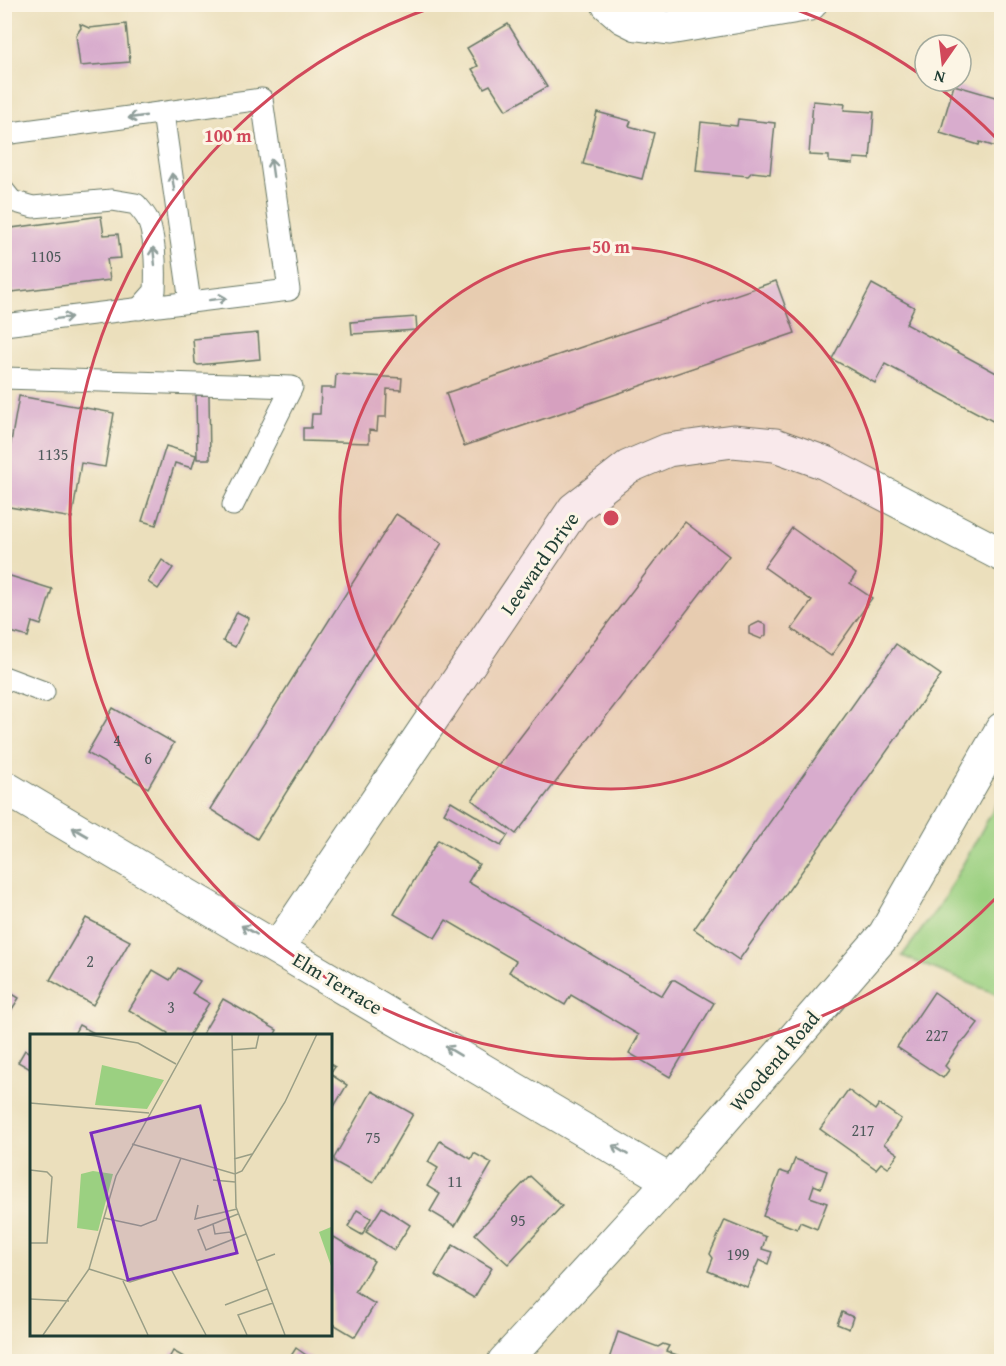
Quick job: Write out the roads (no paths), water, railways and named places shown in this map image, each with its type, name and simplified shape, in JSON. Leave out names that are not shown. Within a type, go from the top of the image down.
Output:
[{"type":"street","points":[[608,4],[622,17],[637,24],[669,28],[810,4]]},
{"type":"street","name":"Leeward Drive","points":[[278,947],[574,509],[628,466],[668,450],[733,441],[775,446],[825,463],[1002,555]]},
{"type":"street","name":"Woodend Road","points":[[504,1362],[670,1181],[885,934],[1002,729]]},
{"type":"street","name":"Elm Terrace","points":[[4,787],[278,947],[670,1181]]},
{"type":"lane","points":[[4,134],[262,99],[289,290],[4,325]]},
{"type":"lane","points":[[163,113],[190,302]]},
{"type":"lane","points":[[4,191],[12,201],[33,207],[112,200],[136,204],[147,218],[152,237],[156,273],[155,291],[139,309]]},
{"type":"lane","points":[[4,378],[292,387],[233,505]]},
{"type":"lane","points":[[4,677],[44,692]]}]
